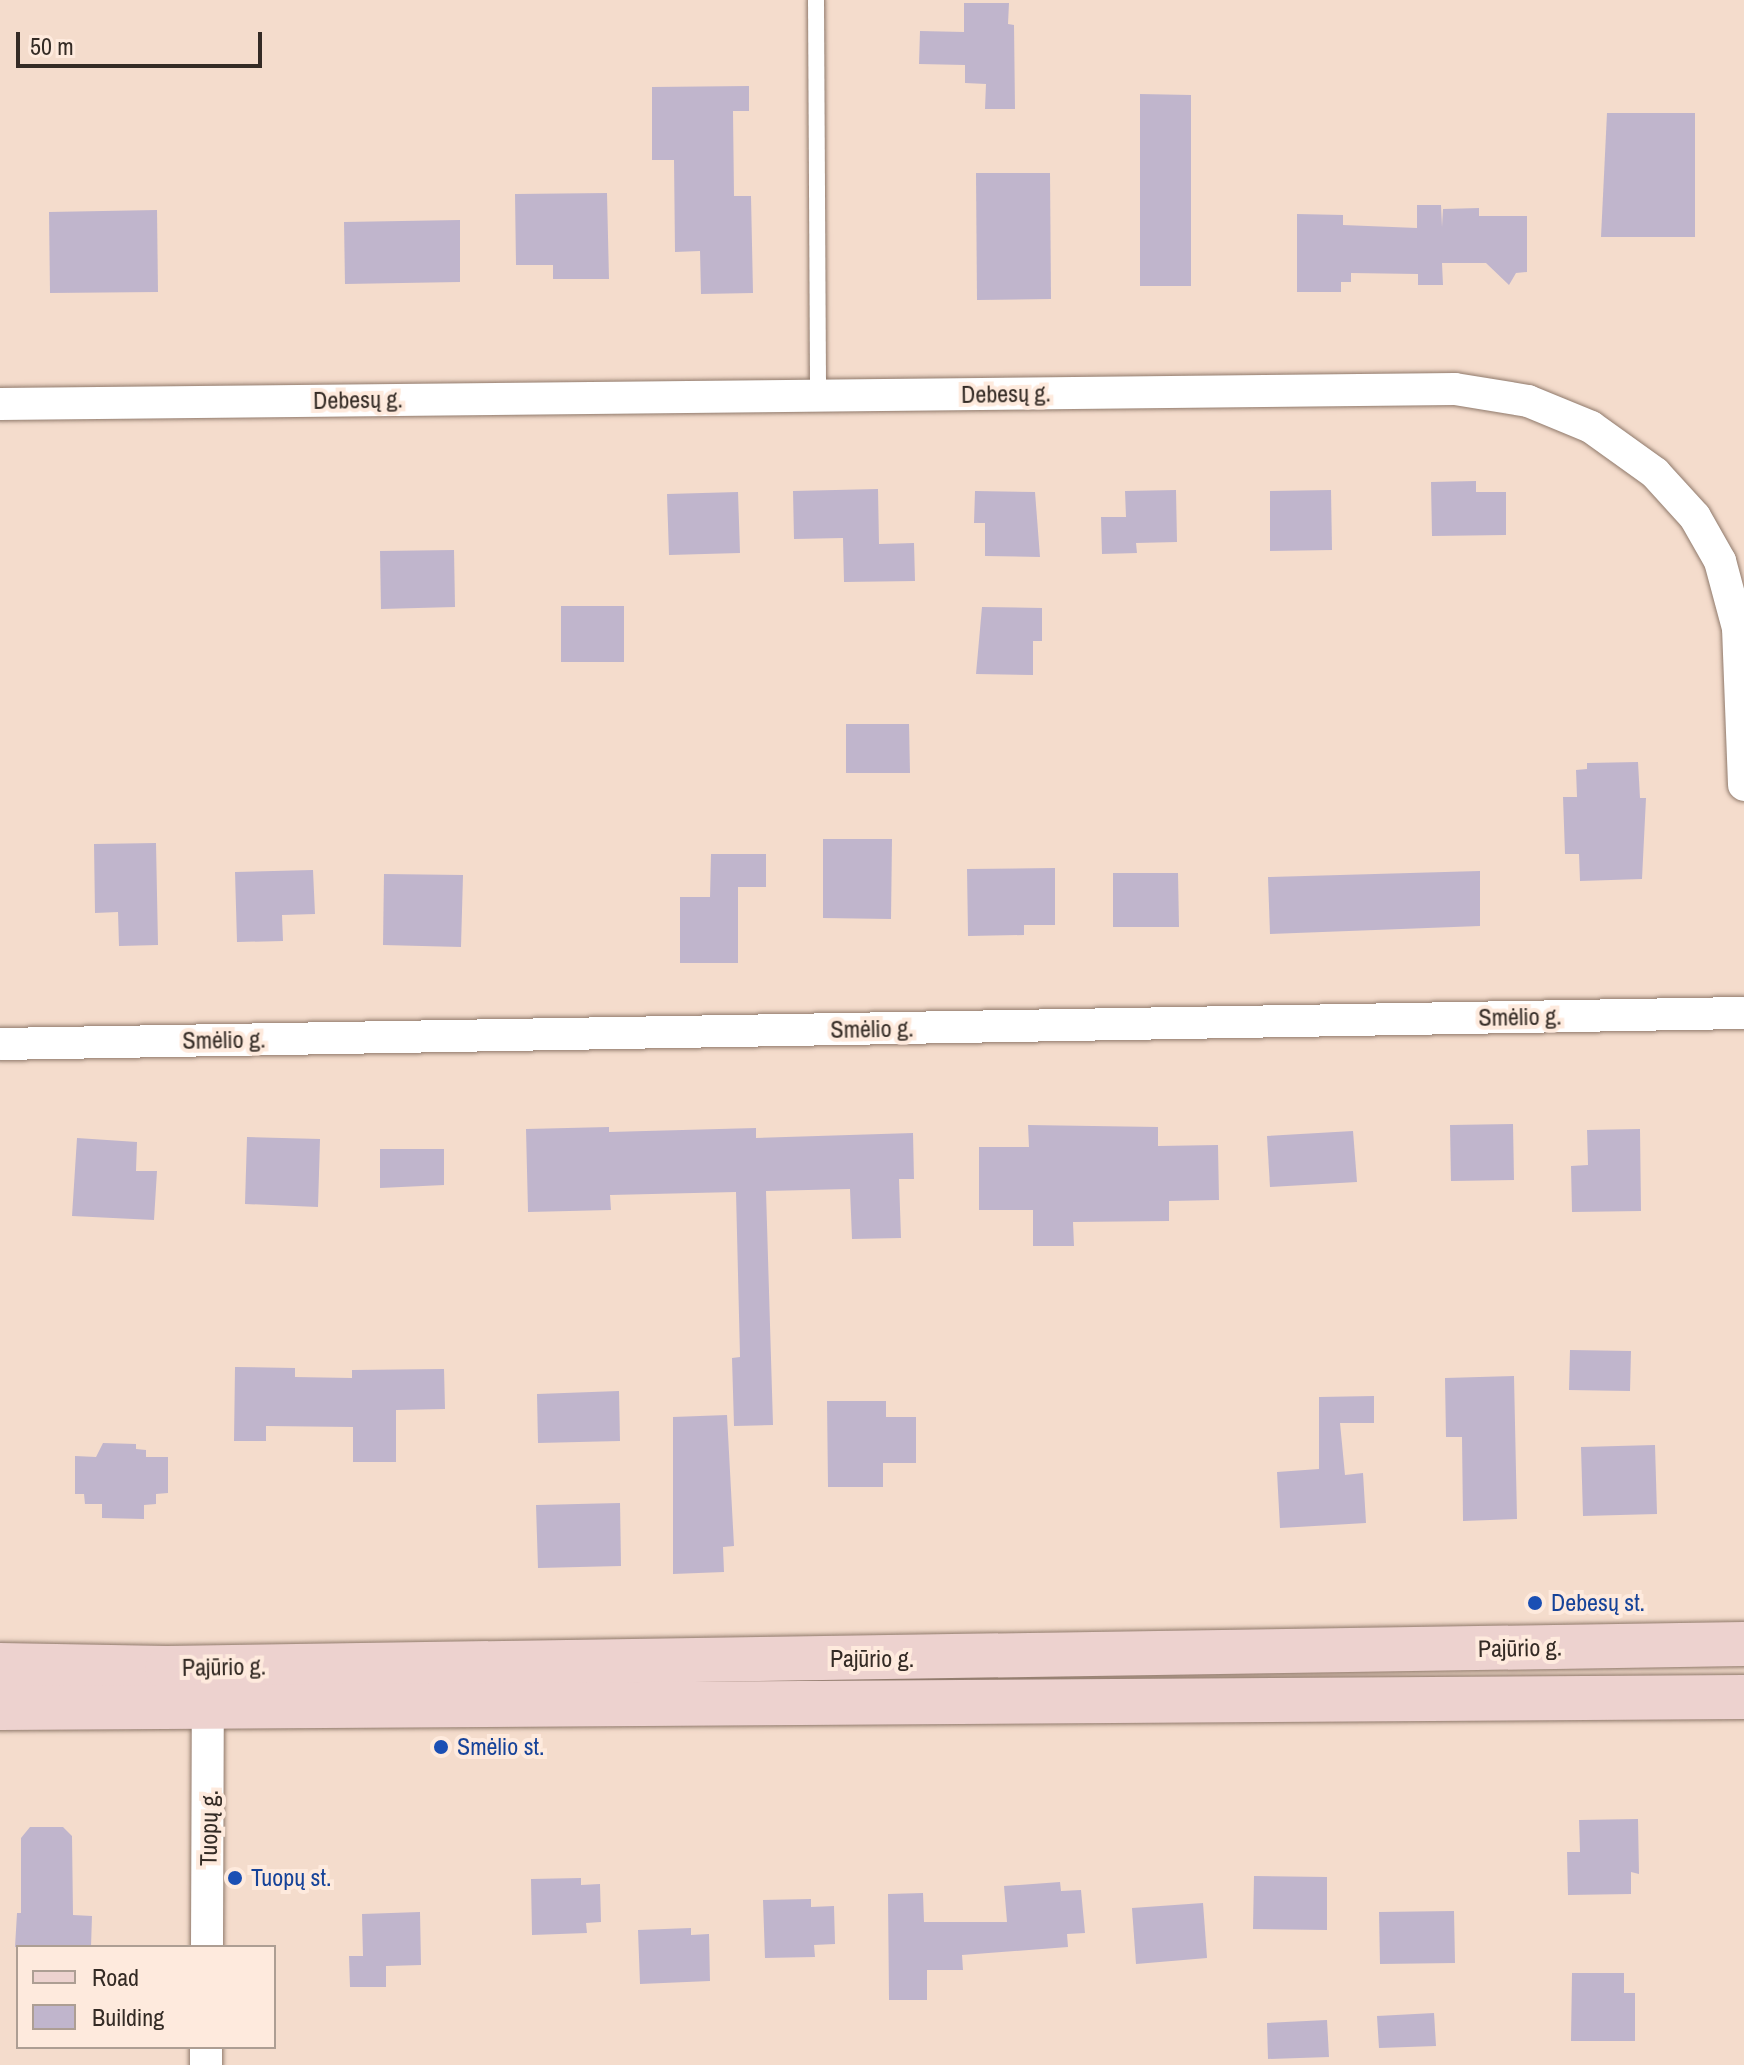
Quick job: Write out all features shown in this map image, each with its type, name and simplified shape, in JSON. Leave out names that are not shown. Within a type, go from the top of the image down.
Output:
[{"type":"main road","name":"Pajūrio g.","points":[[0,1665],[167,1668],[1744,1644]]},
{"type":"main road","name":"Pajūrio g.","points":[[0,1708],[208,1709],[1187,1697],[1744,1697]]},
{"type":"street","name":"Debesų g.","points":[[0,404],[1455,389],[1541,406],[1591,427],[1655,473],[1695,517],[1720,561],[1738,628],[1744,785]]},
{"type":"street","name":"Smėlio g.","points":[[0,1044],[1744,1013]]},
{"type":"street","name":"Tuopų g.","points":[[207,1945],[208,1709]]},
{"type":"lane","points":[[816,0],[818,396]]},
{"type":"building","points":[[964,3],[1009,3],[1008,24],[1014,25],[1015,109],[985,109],[986,84],[965,83],[965,65],[919,64],[920,31],[964,32]]},
{"type":"building","points":[[749,86],[749,111],[733,111],[734,196],[751,196],[753,293],[701,294],[700,251],[675,252],[674,160],[652,160],[652,87]]},
{"type":"building","points":[[1140,94],[1191,95],[1191,286],[1140,286]]},
{"type":"building","points":[[1607,113],[1695,113],[1695,237],[1601,237]]},
{"type":"building","points":[[976,173],[1050,173],[1051,299],[977,300]]},
{"type":"building","points":[[607,193],[609,279],[553,279],[553,265],[516,265],[515,194]]},
{"type":"building","points":[[1417,205],[1441,205],[1442,227],[1443,209],[1479,208],[1479,216],[1527,216],[1527,272],[1516,273],[1509,285],[1486,263],[1442,263],[1443,285],[1418,285],[1418,274],[1351,273],[1351,282],[1341,282],[1341,292],[1297,292],[1297,214],[1343,215],[1343,225],[1417,228]]},
{"type":"building","points":[[157,210],[158,292],[50,293],[49,212]]},
{"type":"building","points":[[460,220],[460,282],[345,284],[344,222]]},
{"type":"building","points":[[1476,481],[1476,492],[1506,492],[1506,535],[1432,536],[1431,482]]},
{"type":"building","points":[[878,489],[879,544],[914,543],[915,581],[844,582],[843,538],[794,539],[793,491]]},
{"type":"building","points":[[1176,490],[1177,542],[1136,543],[1137,553],[1102,554],[1101,517],[1126,517],[1125,491]]},
{"type":"building","points":[[1331,490],[1332,550],[1270,551],[1270,491]]},
{"type":"building","points":[[975,491],[1035,492],[1040,557],[985,556],[985,523],[974,523]]},
{"type":"building","points":[[738,492],[740,553],[669,555],[667,494]]},
{"type":"building","points":[[454,550],[455,607],[381,609],[380,551]]},
{"type":"building","points":[[561,606],[624,606],[624,662],[561,662]]},
{"type":"building","points":[[982,607],[1042,608],[1042,641],[1033,641],[1033,675],[976,674]]},
{"type":"building","points":[[846,724],[909,724],[910,773],[846,773]]},
{"type":"building","points":[[1638,762],[1640,798],[1646,798],[1642,879],[1580,881],[1579,854],[1565,854],[1563,797],[1577,797],[1576,770],[1587,769],[1587,763]]},
{"type":"building","points":[[823,839],[892,839],[891,919],[823,918]]},
{"type":"building","points":[[156,843],[158,945],[119,946],[118,912],[95,913],[94,844]]},
{"type":"building","points":[[711,854],[766,854],[766,887],[738,887],[738,963],[680,963],[680,897],[710,897]]},
{"type":"building","points":[[1055,868],[1055,925],[1024,925],[1024,935],[968,936],[967,869]]},
{"type":"building","points":[[313,870],[315,914],[282,915],[283,941],[237,942],[235,872]]},
{"type":"building","points":[[1480,871],[1480,926],[1270,934],[1268,877]]},
{"type":"building","points":[[1113,873],[1178,873],[1179,927],[1113,927]]},
{"type":"building","points":[[384,874],[463,875],[461,947],[383,945]]},
{"type":"building","points":[[1513,1124],[1514,1180],[1451,1181],[1450,1125]]},
{"type":"building","points":[[1028,1125],[1158,1127],[1158,1146],[1218,1145],[1219,1200],[1169,1201],[1169,1221],[1073,1222],[1074,1246],[1033,1246],[1033,1210],[979,1210],[979,1147],[1029,1147]]},
{"type":"building","points":[[609,1127],[609,1132],[756,1128],[756,1138],[913,1133],[914,1179],[899,1179],[901,1238],[852,1239],[850,1189],[766,1191],[773,1425],[734,1426],[732,1358],[740,1357],[736,1192],[610,1195],[611,1210],[528,1212],[526,1129]]},
{"type":"building","points":[[1640,1129],[1641,1211],[1572,1212],[1571,1166],[1588,1165],[1587,1130]]},
{"type":"building","points":[[1353,1131],[1357,1182],[1270,1187],[1267,1136]]},
{"type":"building","points":[[247,1137],[320,1139],[318,1207],[245,1204]]},
{"type":"building","points":[[77,1138],[137,1142],[136,1171],[157,1171],[154,1220],[72,1216]]},
{"type":"building","points":[[380,1149],[444,1149],[444,1185],[380,1188]]},
{"type":"building","points":[[1570,1350],[1631,1351],[1630,1391],[1569,1390]]},
{"type":"building","points":[[235,1367],[295,1368],[295,1377],[352,1378],[352,1370],[444,1369],[445,1409],[396,1410],[396,1462],[353,1462],[353,1427],[266,1426],[266,1441],[234,1441]]},
{"type":"building","points":[[1514,1376],[1517,1519],[1463,1521],[1462,1437],[1446,1437],[1445,1378]]},
{"type":"building","points":[[619,1391],[620,1441],[538,1443],[537,1394]]},
{"type":"building","points":[[1374,1396],[1374,1423],[1340,1423],[1345,1475],[1363,1473],[1366,1523],[1280,1528],[1277,1472],[1319,1469],[1319,1397]]},
{"type":"building","points":[[827,1401],[886,1401],[886,1417],[916,1417],[916,1463],[883,1463],[883,1487],[828,1487]]},
{"type":"building","points":[[727,1415],[734,1546],[723,1547],[724,1572],[673,1574],[673,1417]]},
{"type":"building","points":[[103,1443],[136,1444],[136,1449],[146,1450],[146,1457],[168,1457],[168,1493],[156,1494],[156,1504],[144,1505],[144,1519],[102,1518],[102,1504],[85,1504],[84,1494],[75,1494],[75,1456],[96,1457]]},
{"type":"building","points":[[1655,1445],[1657,1514],[1583,1516],[1581,1447]]},
{"type":"building","points":[[620,1503],[621,1566],[538,1568],[536,1505]]},
{"type":"building","points":[[1638,1819],[1639,1874],[1631,1872],[1631,1894],[1568,1895],[1567,1852],[1580,1852],[1579,1820]]},
{"type":"building","points":[[30,1827],[63,1827],[72,1836],[73,1915],[92,1916],[91,1945],[15,1947],[17,1913],[21,1913],[21,1838]]},
{"type":"building","points":[[1254,1876],[1327,1877],[1327,1930],[1253,1929]]},
{"type":"building","points":[[581,1878],[581,1885],[600,1884],[601,1922],[586,1923],[587,1933],[532,1935],[531,1879]]},
{"type":"building","points":[[1060,1882],[1061,1891],[1081,1890],[1085,1933],[1067,1934],[1068,1947],[962,1955],[963,1970],[927,1970],[927,2000],[889,2000],[888,1894],[923,1893],[924,1922],[1007,1922],[1004,1886]]},
{"type":"building","points":[[811,1899],[811,1907],[834,1906],[835,1944],[814,1945],[815,1957],[765,1958],[763,1900]]},
{"type":"building","points":[[1203,1903],[1207,1958],[1136,1964],[1132,1908]]},
{"type":"building","points":[[1454,1911],[1455,1963],[1380,1964],[1379,1912]]},
{"type":"building","points":[[420,1912],[421,1965],[386,1966],[386,1987],[350,1987],[349,1956],[363,1956],[362,1914]]},
{"type":"building","points":[[691,1928],[691,1935],[709,1934],[710,1981],[640,1984],[638,1930]]},
{"type":"building","points":[[1572,1973],[1624,1973],[1624,1993],[1635,1993],[1635,2041],[1571,2041]]},
{"type":"building","points":[[1434,2013],[1436,2046],[1379,2048],[1377,2016]]},
{"type":"building","points":[[1327,2020],[1329,2057],[1268,2059],[1267,2023]]},
{"type":"place","name":"Debesų st.","points":[[1535,1603]]},
{"type":"place","name":"Smėlio st.","points":[[441,1747]]},
{"type":"place","name":"Tuopų st.","points":[[235,1878]]}]
